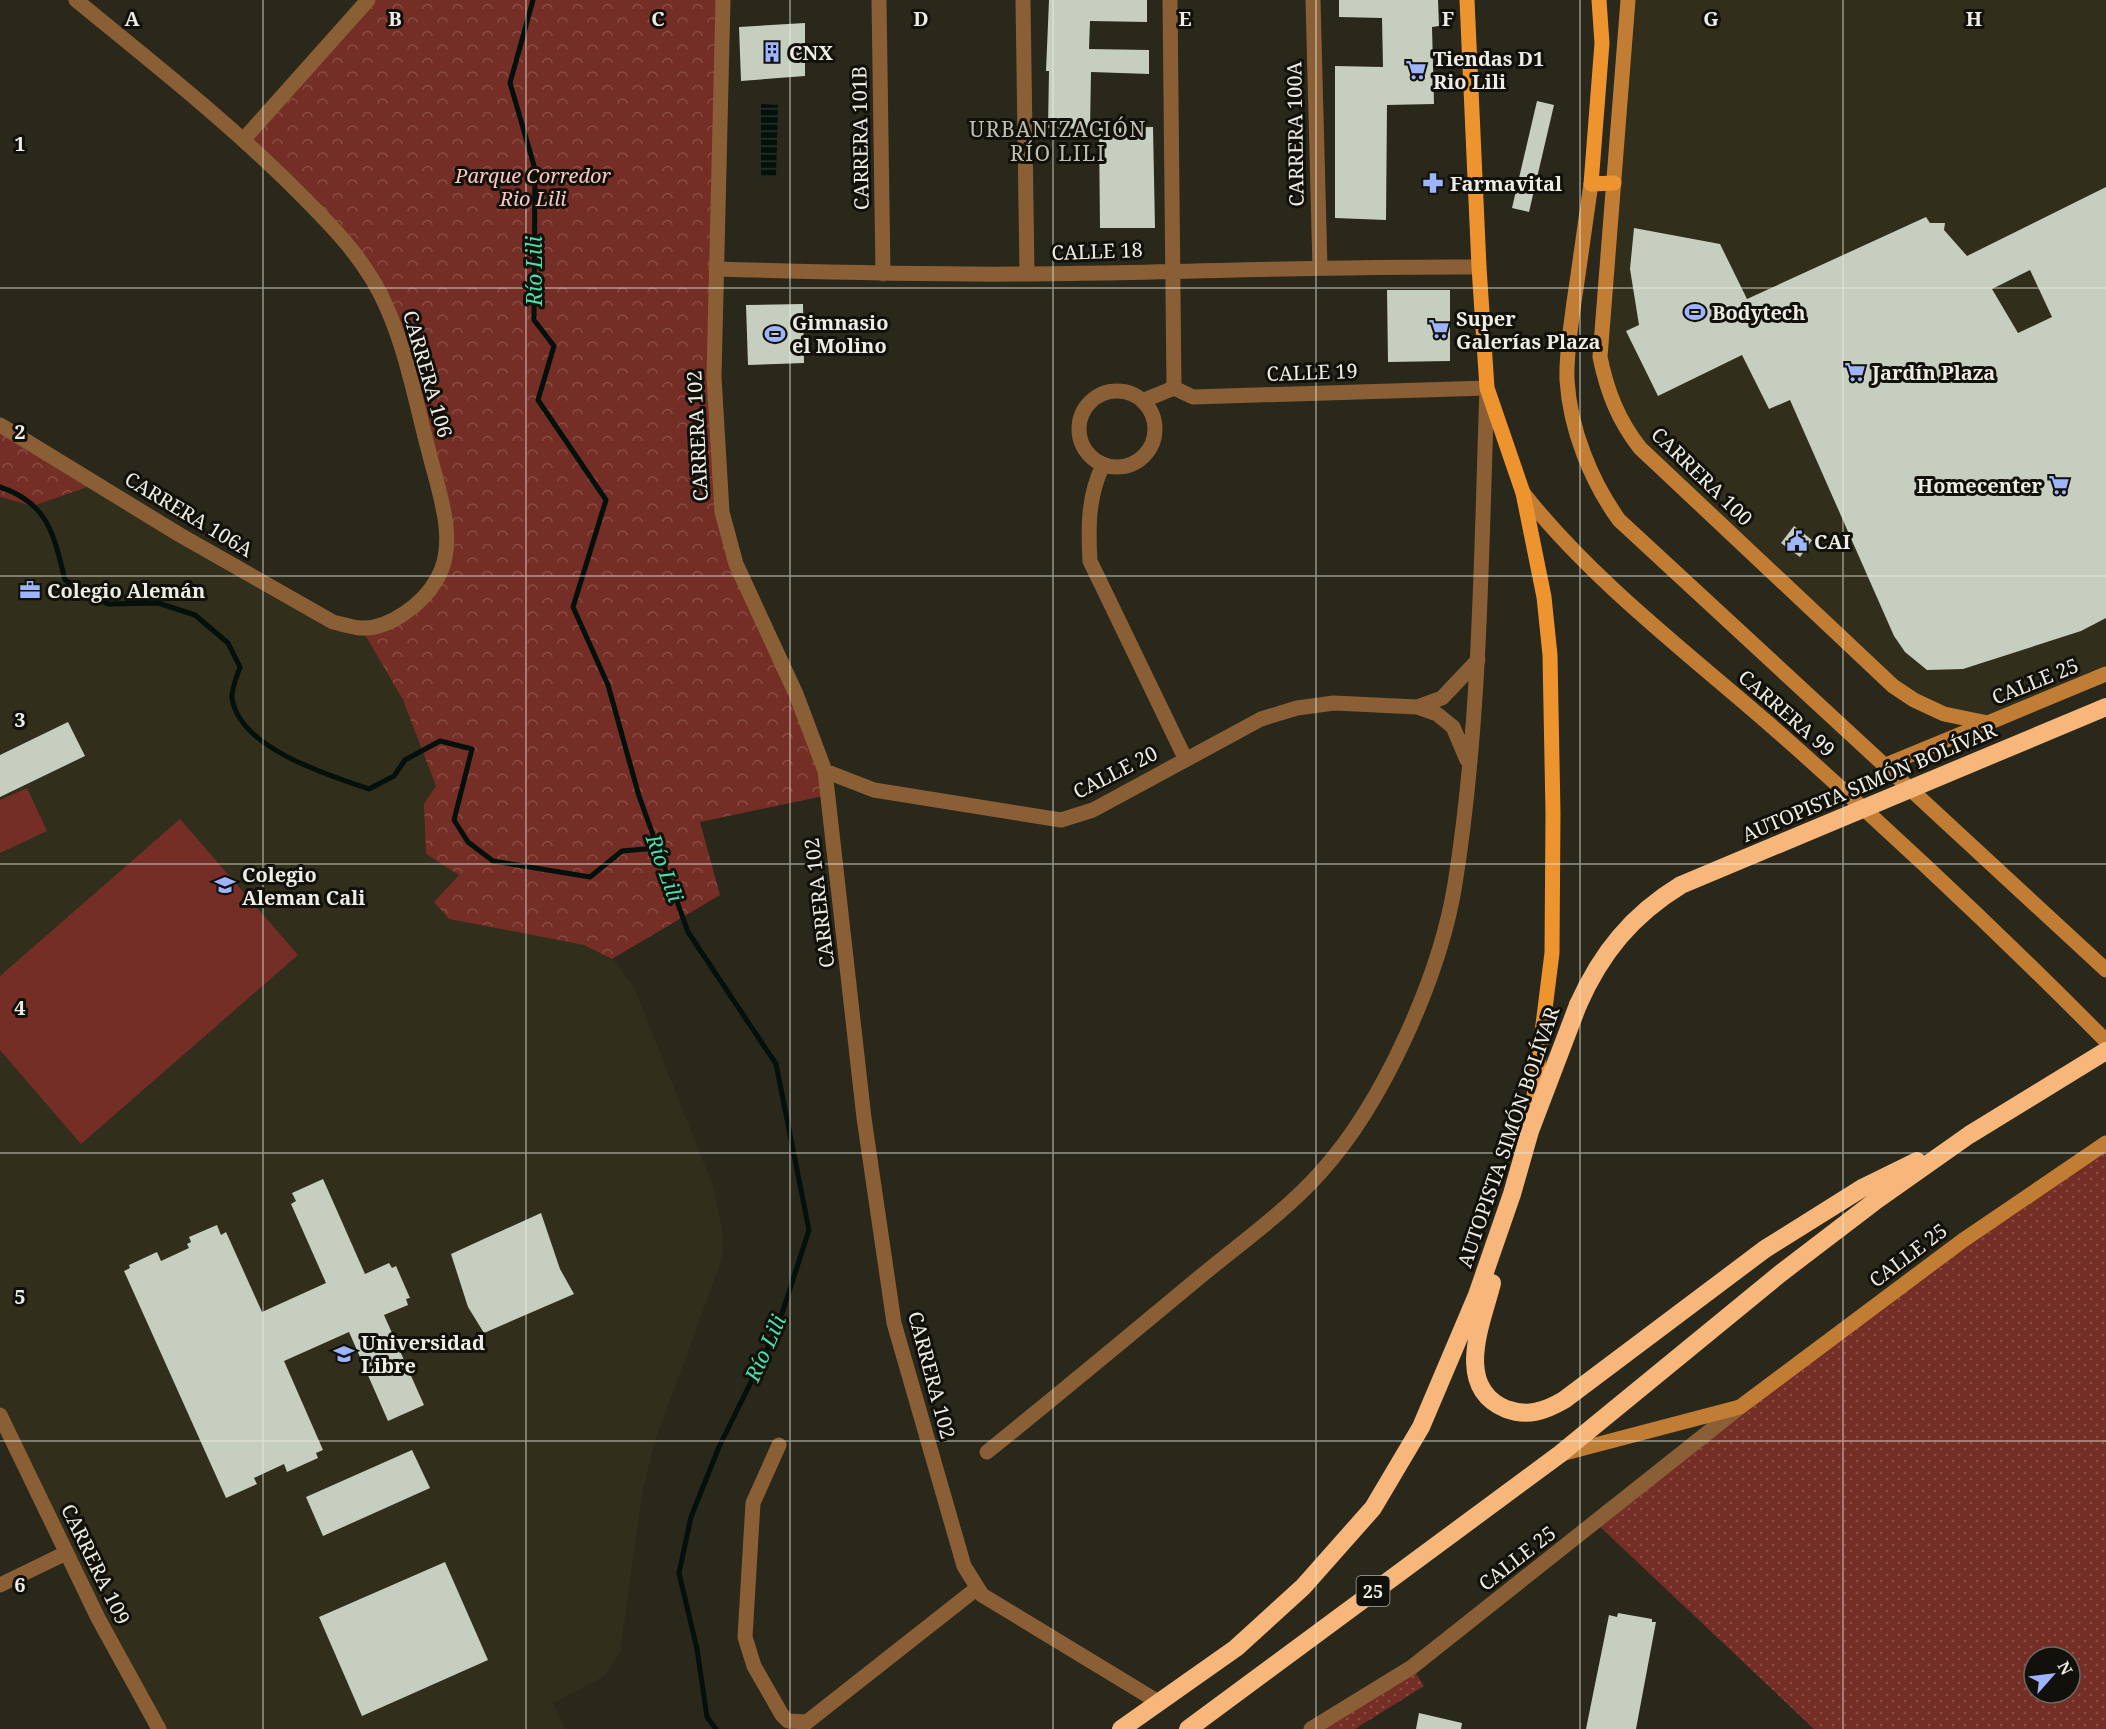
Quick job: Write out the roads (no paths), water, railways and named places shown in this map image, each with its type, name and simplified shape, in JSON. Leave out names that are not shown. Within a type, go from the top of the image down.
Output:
[{"type":"highway","name":"AUTOPISTA SIMÓN BOLÍVAR","points":[[1121,1729],[1236,1648],[1294,1595],[1373,1508],[1421,1427],[1477,1295],[1512,1194],[1530,1131],[1578,1005],[1600,962],[1621,934],[1647,909],[1681,885],[2106,707]]},
{"type":"highway","points":[[1512,1194],[1474,1355],[1479,1383],[1491,1400],[1521,1413],[1540,1412],[1553,1406],[1672,1320],[1765,1249],[1864,1187],[1969,1135],[2106,1051]]},
{"type":"highway","name":"25","points":[[1188,1729],[1560,1454],[1827,1238],[1969,1135]]},
{"type":"main road","points":[[1467,0],[1487,387]]},
{"type":"main road","points":[[1599,0],[1602,43],[1591,184],[1614,183]]},
{"type":"main road","name":"CARRERA 100","points":[[1628,0],[1600,357],[1606,387],[1629,434],[1640,447],[1893,686],[1914,700],[1944,714]]},
{"type":"main road","name":"CARRERA 99","points":[[1591,184],[1570,334],[1567,380],[1575,424],[1588,463],[1596,484],[1619,520],[2106,970]]},
{"type":"main road","name":"CARRERA 99","points":[[1487,387],[1523,493],[1580,558],[1842,789],[2032,966],[2106,1041]]},
{"type":"main road","points":[[1523,493],[1544,597],[1550,655],[1553,767],[1552,953],[1530,1131]]},
{"type":"main road","name":"CALLE 25","points":[[1944,714],[1988,723],[2106,674]]},
{"type":"main road","points":[[1886,765],[1988,723]]},
{"type":"main road","name":"CALLE 25","points":[[1560,1454],[1740,1407],[1962,1241],[2106,1143]]},
{"type":"street","name":"CARRERA 106","points":[[76,0],[244,139],[332,225],[362,262],[387,307],[402,350],[442,503],[447,548],[443,569],[432,589],[411,610],[383,623],[361,628]]},
{"type":"street","points":[[244,139],[368,0]]},
{"type":"street","name":"CARRERA 102","points":[[723,0],[714,377],[722,512],[736,564],[796,694],[825,771],[864,1118],[894,1323],[964,1566],[976,1589]]},
{"type":"street","name":"CARRERA 101B","points":[[879,0],[883,274]]},
{"type":"street","points":[[1023,0],[1027,274]]},
{"type":"street","points":[[1142,401],[1174,388],[1170,0]]},
{"type":"street","name":"CARRERA 100A","points":[[1313,0],[1320,268]]},
{"type":"street","name":"CALLE 18","points":[[716,269],[883,274],[1027,274],[1479,267]]},
{"type":"street","points":[[987,1452],[1263,1225],[1321,1173],[1369,1106],[1401,1048],[1436,960],[1455,886],[1478,660],[1487,387]]},
{"type":"street","name":"CALLE 19","points":[[1174,388],[1193,397],[1487,387]]},
{"type":"street","points":[[1118,391],[1131,394],[1142,401],[1154,419],[1155,429],[1149,450],[1134,464],[1114,468],[1103,465],[1092,458],[1084,448],[1080,428],[1084,410],[1093,399],[1105,393],[1118,391]]},
{"type":"street","name":"CARRERA 106A","points":[[0,424],[180,535],[333,622],[361,628]]},
{"type":"street","points":[[1103,465],[1093,485],[1088,530],[1090,561],[1185,758]]},
{"type":"street","name":"CALLE 20","points":[[1417,707],[1442,698],[1478,660]]},
{"type":"street","name":"CALLE 20","points":[[825,771],[874,790],[1061,820],[1093,810],[1185,758],[1261,719],[1297,708],[1334,703],[1417,707],[1437,714],[1453,727],[1468,766]]},
{"type":"street","name":"CALLE 25","points":[[1311,1729],[1412,1667],[1740,1407]]},
{"type":"street","name":"CARRERA 109","points":[[0,1415],[98,1618],[159,1729]]},
{"type":"street","points":[[779,1445],[753,1503],[745,1637],[753,1666],[782,1715],[788,1721],[807,1722],[976,1589],[1081,1657],[1160,1703]]},
{"type":"street","points":[[0,1585],[66,1553]]},
{"type":"waterway","name":"Río Lili","points":[[533,0],[510,83],[535,169],[534,320],[554,346],[538,400],[606,500],[573,607],[608,685],[639,796],[688,932],[776,1064],[809,1230],[777,1329],[719,1447],[691,1517],[679,1573],[697,1649],[707,1717],[716,1729]]},
{"type":"waterway","points":[[0,487],[29,502],[47,523],[53,535],[65,580],[108,604],[158,603],[195,615],[228,643],[240,667],[232,695],[238,716],[268,745],[288,757],[331,776],[369,789],[394,776],[405,760],[440,741],[472,749],[454,820],[468,842],[493,861],[590,877],[622,851],[657,848]]},
{"type":"place","name":"CNX","points":[[772,52]]},
{"type":"place","name":"Tiendas D1 Rio Lili","points":[[1416,70]]},
{"type":"place","name":"Farmavital","points":[[1433,183]]},
{"type":"place","name":"Bodytech","points":[[1695,312]]},
{"type":"place","name":"Super Galerías Plaza","points":[[1439,329]]},
{"type":"place","name":"Gimnasio el Molino","points":[[775,334]]},
{"type":"place","name":"Jardín Plaza","points":[[1855,372]]},
{"type":"place","name":"Homecenter","points":[[2059,485]]},
{"type":"place","name":"CAI","points":[[1797,541]]},
{"type":"place","name":"Colegio Alemán","points":[[30,590]]},
{"type":"place","name":"Colegio Aleman Cali","points":[[225,885]]},
{"type":"place","name":"Universidad Libre","points":[[344,1354]]},
{"type":"district","name":"URBANIZACIÓN RÍO LILI","points":[[1058,141]]},
{"type":"park label","name":"Parque Corredor Rio Lili","points":[[533,186]]}]
